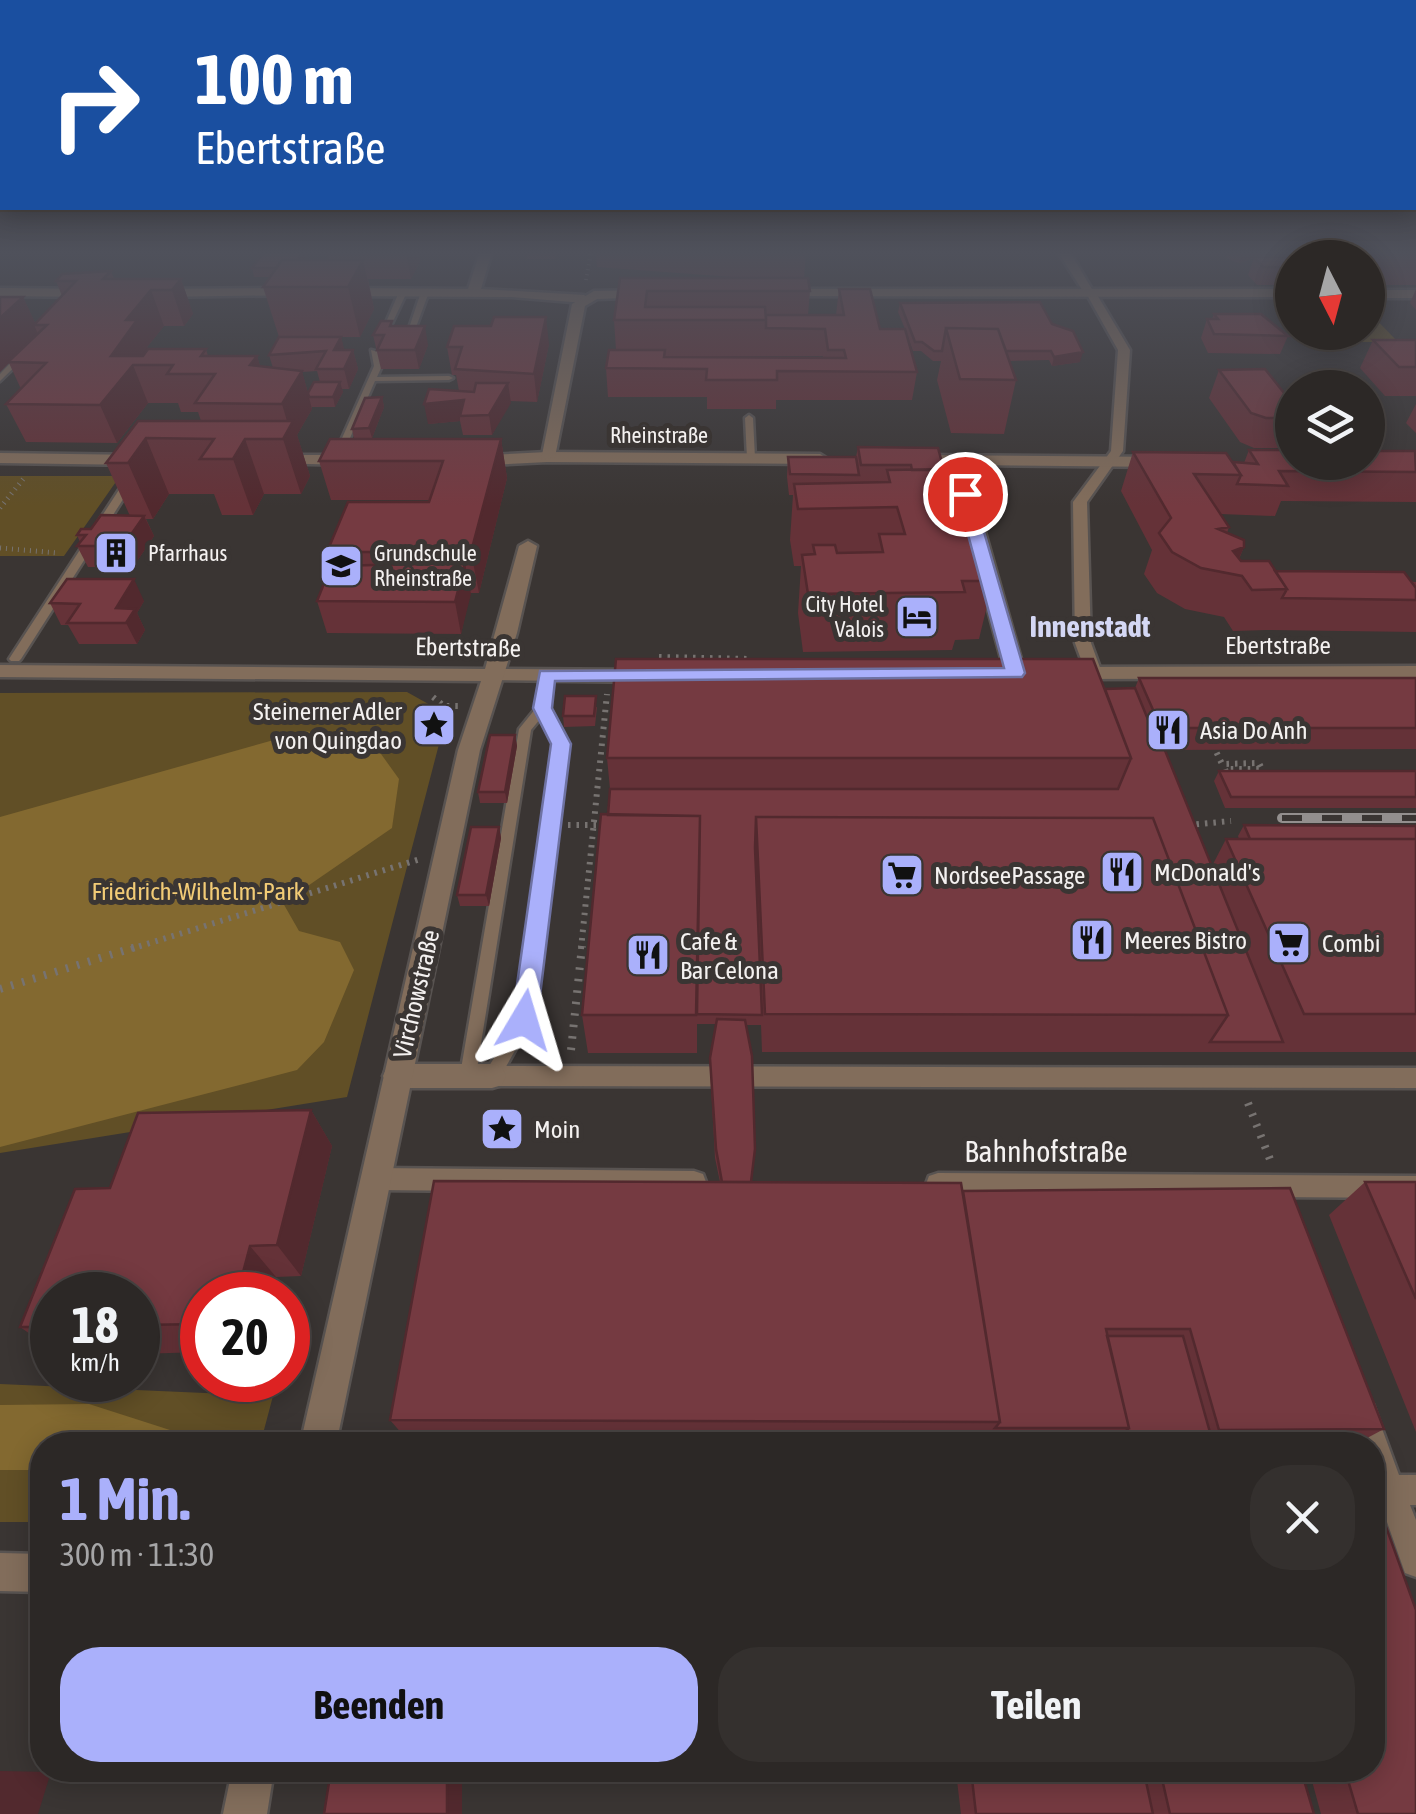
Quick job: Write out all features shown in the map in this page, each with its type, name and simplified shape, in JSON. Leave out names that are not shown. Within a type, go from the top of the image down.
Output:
[{"type":"street","points":[[547,457],[572,337]]},
{"type":"street","points":[[1094,673],[1083,643],[1080,502],[1112,462],[1120,432],[1124,350],[1116,337]]},
{"type":"street","name":"Rheinstraße","points":[[448,461],[547,457],[846,459]]},
{"type":"street","points":[[0,458],[162,459]]},
{"type":"street","points":[[252,460],[374,460]]},
{"type":"street","points":[[882,460],[1190,462]]},
{"type":"street","name":"Ebertstraße","points":[[956,460],[1006,674],[1416,672]]},
{"type":"street","name":"Virchowstraße","points":[[321,1432],[478,715],[528,546]]},
{"type":"street","name":"Ebertstraße","points":[[7,667],[668,676]]},
{"type":"street","points":[[397,1076],[1416,1078]]},
{"type":"street","points":[[376,1179],[728,1182]]},
{"type":"street","name":"Bahnhofstraße","points":[[904,1184],[1416,1187]]},
{"type":"street","points":[[1280,1186],[1294,1222]]},
{"type":"street","points":[[1352,1382],[1371,1432]]},
{"type":"street","points":[[1393,1490],[1416,1562]]},
{"type":"street","points":[[0,1572],[30,1573]]},
{"type":"street","points":[[244,1814],[251,1782]]},
{"type":"lane","points":[[0,379],[39,340]]},
{"type":"lane","points":[[336,459],[374,379],[378,366],[374,352]]},
{"type":"lane","points":[[374,379],[449,378]]},
{"type":"lane","points":[[749,418],[751,458]]},
{"type":"lane","points":[[7,667],[144,460]]},
{"type":"lane","points":[[480,1076],[525,729],[542,708],[546,676]]},
{"type":"lane","points":[[480,1076],[524,1020],[561,744],[542,708]]},
{"type":"path","points":[[0,508],[28,473]]},
{"type":"path","points":[[0,548],[16,553],[83,552]]},
{"type":"path","points":[[650,657],[769,659]]},
{"type":"path","points":[[569,1076],[606,698]]},
{"type":"path","points":[[1207,732],[1222,764],[1260,764],[1262,769],[1225,770],[1228,775],[1266,775]]},
{"type":"path","points":[[1182,826],[1231,821]]},
{"type":"path","points":[[0,989],[412,860],[446,858]]},
{"type":"path","points":[[1239,1080],[1280,1186]]},
{"type":"green space","points":[[0,476],[120,476],[64,556],[0,556]]},
{"type":"green space","name":"Friedrich-Wilhelm-Park","points":[[407,692],[432,706],[444,725],[347,1097],[0,1153],[0,693]]},
{"type":"green space","name":"Friedrich-Wilhelm-Park","points":[[306,731],[376,747],[399,779],[392,828],[283,903],[299,931],[340,942],[354,970],[324,1042],[297,1070],[0,1147],[0,817]]},
{"type":"green space","points":[[0,1384],[30,1385],[30,1402],[160,1402],[160,1391],[180,1392],[180,1402],[271,1402],[263,1432],[30,1432],[30,1522],[0,1522]]},
{"type":"green space","points":[[89,1404],[176,1432],[30,1432],[30,1470],[0,1470],[0,1405]]},
{"type":"building","points":[[35,337],[125,337],[111,356],[143,356],[148,349],[206,349],[201,356],[257,356],[250,365],[302,371],[282,404],[195,403],[215,374],[167,374],[173,365],[133,365],[100,405],[6,404],[46,363],[8,362]]},
{"type":"building","points":[[279,337],[341,337],[334,350],[353,350],[344,369],[316,369],[326,351],[269,355]]},
{"type":"building","points":[[383,337],[421,337],[415,350],[377,350]]},
{"type":"building","points":[[450,337],[542,337],[534,374],[455,369],[462,347],[447,347]]},
{"type":"building","points":[[826,337],[907,337],[917,372],[777,371],[777,380],[706,380],[707,369],[606,368],[609,350],[665,350],[664,357],[846,358],[844,350],[828,350]]},
{"type":"building","points":[[913,337],[944,337],[942,351],[915,342]]},
{"type":"building","points":[[948,337],[1001,337],[1016,380],[960,379]]},
{"type":"building","points":[[1001,337],[1076,337],[1083,352],[1054,357],[1051,351],[1006,351]]},
{"type":"building","points":[[1385,340],[1416,340],[1416,367],[1399,367],[1383,350]]},
{"type":"building","points":[[1265,369],[1275,382],[1275,418],[1251,413],[1219,370]]},
{"type":"building","points":[[314,382],[340,382],[333,397],[309,397]]},
{"type":"building","points":[[476,383],[508,383],[489,415],[460,416],[464,400],[424,404],[429,389],[474,392]]},
{"type":"building","points":[[382,397],[369,428],[352,429],[365,398]]},
{"type":"building","points":[[138,421],[293,421],[283,439],[245,439],[233,459],[200,459],[214,439],[146,438],[128,463],[106,463]]},
{"type":"building","points":[[330,439],[501,439],[471,552],[327,552],[348,502],[429,502],[443,461],[319,461]]},
{"type":"building","points":[[858,447],[938,448],[944,470],[912,470],[911,465],[861,465]]},
{"type":"building","points":[[1249,450],[1275,450],[1275,480],[1284,480],[1288,486],[1237,484],[1241,475],[1233,462],[1258,464]]},
{"type":"building","points":[[1385,451],[1415,451],[1416,472],[1385,472]]},
{"type":"building","points":[[1133,452],[1226,453],[1241,475],[1194,474],[1229,527],[1218,529],[1244,540],[1244,547],[1233,551],[1241,561],[1269,561],[1287,589],[1252,590],[1242,576],[1201,568],[1172,552],[1159,533],[1171,518]]},
{"type":"building","points":[[788,457],[856,457],[859,475],[790,474]]},
{"type":"building","points":[[954,469],[993,581],[962,581],[965,592],[808,594],[802,555],[815,554],[813,545],[835,545],[837,553],[883,552],[879,534],[905,534],[897,507],[798,509],[794,484],[890,482],[887,470]]},
{"type":"building","points":[[101,515],[144,516],[123,546],[77,546],[86,535],[77,535],[81,529],[91,529]]},
{"type":"building","points":[[465,563],[455,602],[317,601],[331,566]]},
{"type":"building","points":[[1275,571],[1404,572],[1416,588],[1416,600],[1282,598],[1287,589]]},
{"type":"building","points":[[67,579],[134,579],[116,608],[135,609],[126,623],[67,623],[80,604],[50,603]]},
{"type":"building","points":[[616,659],[1093,659],[1131,758],[607,758]]},
{"type":"building","points":[[1139,678],[1416,678],[1416,728],[1161,728]]},
{"type":"building","points":[[1135,688],[1156,739],[1162,743],[1283,1042],[1210,1042],[1228,1015],[1153,818],[756,817],[762,1015],[697,1014],[700,816],[608,815],[610,789],[1118,789],[1131,758],[1105,689]]},
{"type":"building","points":[[565,696],[596,696],[594,716],[563,716]]},
{"type":"building","points":[[490,735],[515,735],[505,792],[478,792]]},
{"type":"building","points":[[1219,771],[1416,771],[1416,797],[1231,797]]},
{"type":"building","points":[[601,814],[700,816],[696,1015],[582,1015]]},
{"type":"building","points":[[756,817],[1153,818],[1228,1015],[765,1014]]},
{"type":"building","points":[[1244,825],[1416,826],[1416,839],[1250,839]]},
{"type":"building","points":[[471,827],[499,827],[486,895],[457,895]]},
{"type":"building","points":[[1226,839],[1416,839],[1416,1014],[1304,1014]]},
{"type":"building","points":[[717,1019],[745,1020],[752,1056],[755,1149],[751,1182],[722,1182],[710,1058]]},
{"type":"building","points":[[311,1110],[277,1245],[250,1246],[243,1272],[180,1272],[180,1324],[160,1325],[160,1272],[42,1272],[75,1189],[110,1188],[138,1113]]},
{"type":"building","points":[[434,1181],[961,1183],[1000,1422],[390,1420]]},
{"type":"building","points":[[1365,1182],[1416,1182],[1416,1299]]},
{"type":"building","points":[[1290,1188],[1384,1429],[1219,1430],[1190,1329],[1106,1329],[1129,1428],[995,1428],[1000,1422],[963,1191]]},
{"type":"building","points":[[30,1302],[30,1327],[20,1327]]},
{"type":"building","points":[[1107,1336],[1183,1336],[1210,1432],[1125,1432],[1129,1428]]},
{"type":"building","points":[[1385,1524],[1416,1610],[1416,1814],[1358,1814],[1349,1782],[1385,1782]]},
{"type":"building","points":[[329,1782],[447,1782],[447,1814],[324,1814]]},
{"type":"building","points":[[972,1782],[1146,1782],[1153,1814],[976,1814]]},
{"type":"building","points":[[1163,1782],[1305,1782],[1314,1814],[1170,1814]]},
{"type":"railway","points":[[1282,818],[1416,818]]},
{"type":"place","name":"Pfarrhaus","points":[[116,553]]},
{"type":"place","name":"Grundschule Rheinstraße","points":[[341,566]]},
{"type":"place","name":"City Hotel Valois","points":[[917,617]]},
{"type":"place","name":"Steinerner Adler von Quingdao","points":[[434,725]]},
{"type":"place","name":"Asia Do Anh","points":[[1168,730]]},
{"type":"place","name":"McDonald's","points":[[1122,872]]},
{"type":"place","name":"NordseePassage","points":[[902,875]]},
{"type":"place","name":"Meeres Bistro","points":[[1092,940]]},
{"type":"place","name":"Combi","points":[[1289,943]]},
{"type":"place","name":"Cafe & Bar Celona","points":[[648,955]]},
{"type":"place","name":"Moin","points":[[502,1129]]},
{"type":"district","name":"Innenstadt","points":[[1090,627]]},
{"type":"route","points":[[524,1020],[561,744],[542,708],[546,676],[1015,673],[965,494]]}]
